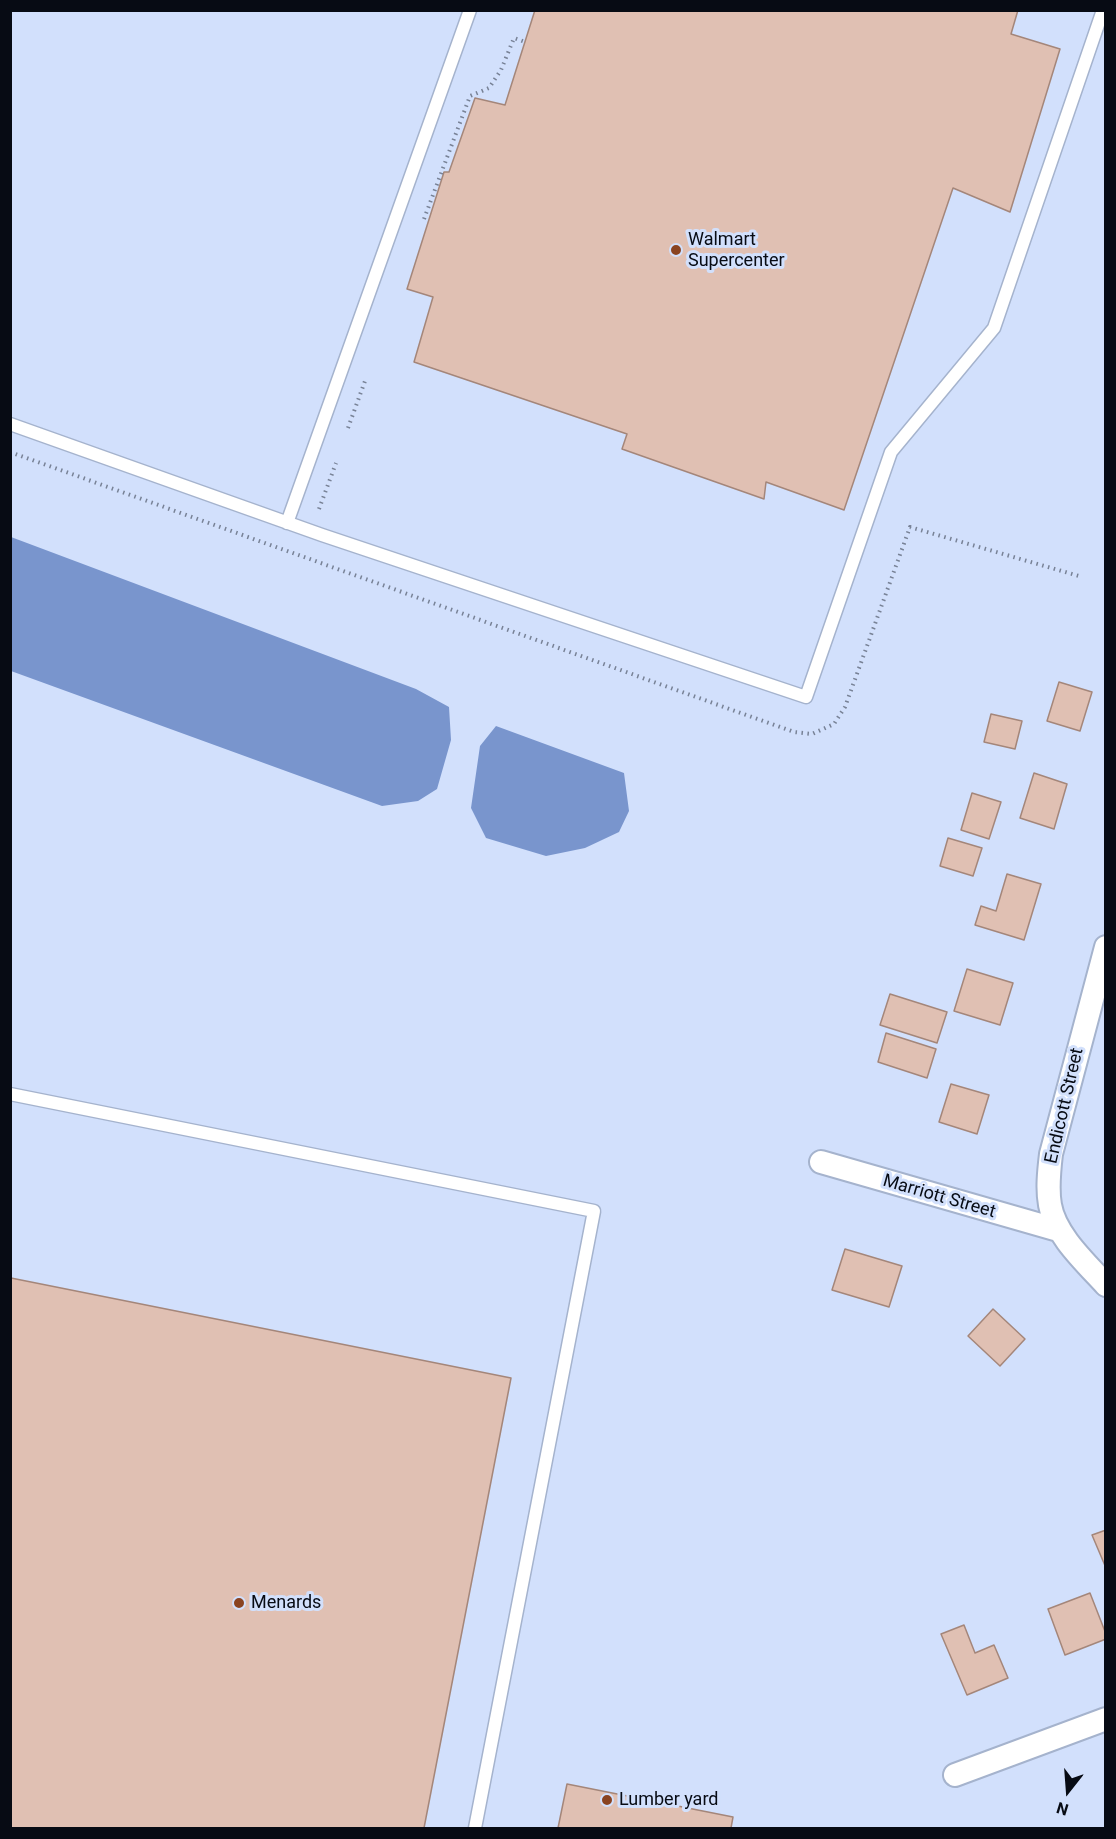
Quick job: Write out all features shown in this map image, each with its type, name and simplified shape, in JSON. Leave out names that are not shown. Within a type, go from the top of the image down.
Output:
[{"type":"street","name":"Endicott Street","points":[[1106,947],[1051,1154],[1049,1182],[1050,1207],[1058,1230],[1106,1285]]},
{"type":"street","name":"Marriott Street","points":[[821,1162],[1058,1230]]},
{"type":"street","points":[[955,1775],[1106,1719]]},
{"type":"lane","points":[[288,523],[470,10]]},
{"type":"lane","points":[[10,424],[288,523],[806,697],[891,452],[994,328],[1103,10]]},
{"type":"lane","points":[[10,1094],[594,1211],[476,1828]]},
{"type":"path","points":[[423,219],[470,96],[489,88],[501,70],[514,38],[525,42]]},
{"type":"path","points":[[348,428],[364,381]]},
{"type":"path","points":[[319,509],[336,463]]},
{"type":"water","points":[[11,537],[416,689],[449,707],[451,740],[437,789],[418,801],[382,806],[11,671]]},
{"type":"water","points":[[496,726],[624,773],[629,811],[619,832],[585,848],[546,856],[486,838],[471,808],[480,746]]},
{"type":"building","name":"Walmart Supercenter","points":[[535,10],[1018,10],[1011,34],[1060,49],[1010,212],[953,188],[844,510],[766,482],[764,499],[622,449],[627,434],[414,362],[433,297],[407,289],[444,172],[449,172],[475,98],[505,105]]},
{"type":"building","points":[[1059,682],[1092,692],[1080,731],[1047,721]]},
{"type":"building","points":[[991,714],[1022,721],[1015,749],[984,742]]},
{"type":"building","points":[[1034,773],[1067,784],[1054,829],[1020,818]]},
{"type":"building","points":[[972,793],[1001,802],[989,839],[961,830]]},
{"type":"building","points":[[948,838],[982,848],[973,876],[940,866]]},
{"type":"building","points":[[1007,874],[1041,884],[1024,940],[975,925],[981,906],[996,911]]},
{"type":"building","points":[[967,969],[1013,983],[1000,1025],[954,1011]]},
{"type":"building","points":[[890,994],[947,1012],[937,1043],[880,1025]]},
{"type":"building","points":[[886,1033],[936,1049],[927,1078],[878,1062]]},
{"type":"building","points":[[951,1084],[989,1095],[977,1134],[939,1122]]},
{"type":"building","points":[[845,1249],[902,1266],[889,1307],[832,1290]]},
{"type":"building","name":"Menards","points":[[11,1278],[511,1378],[424,1828],[10,1828]]},
{"type":"building","points":[[993,1309],[1025,1339],[1000,1366],[968,1336]]},
{"type":"building","points":[[1106,1530],[1106,1568],[1092,1535]]},
{"type":"building","points":[[1090,1593],[1106,1639],[1065,1655],[1048,1609]]},
{"type":"building","points":[[964,1625],[975,1653],[994,1645],[1008,1678],[967,1695],[941,1634]]},
{"type":"building","name":"Lumber yard","points":[[567,1784],[733,1817],[731,1828],[558,1828]]},
{"type":"place","name":"Walmart Supercenter","points":[[676,250]]},
{"type":"place","name":"Menards","points":[[239,1603]]},
{"type":"place","name":"Lumber yard","points":[[607,1800]]}]
